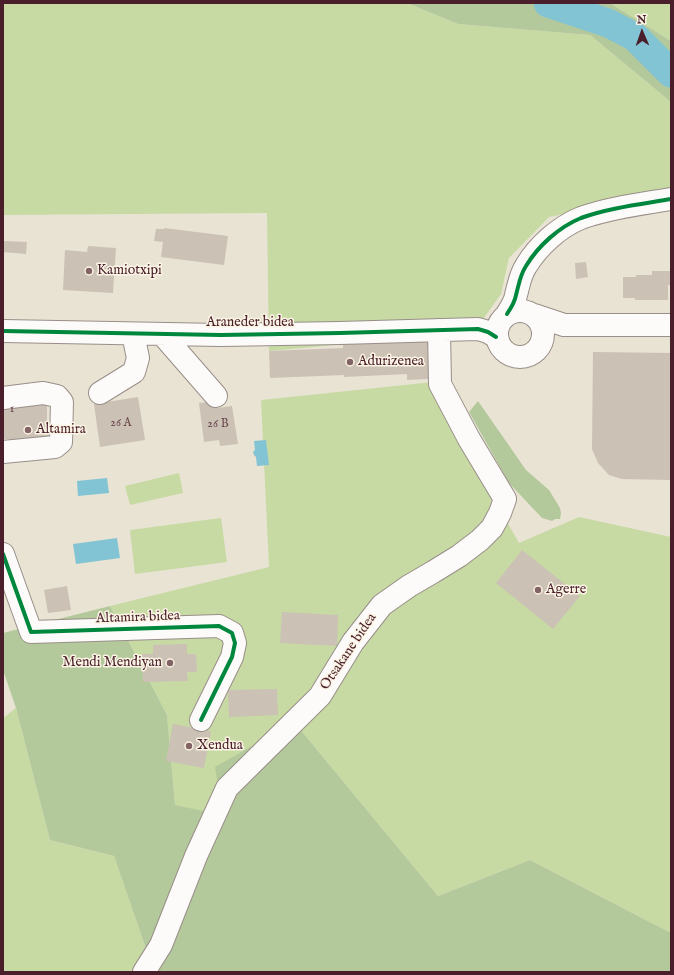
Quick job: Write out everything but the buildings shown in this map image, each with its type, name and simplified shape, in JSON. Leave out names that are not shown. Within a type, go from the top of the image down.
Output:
[{"type":"street","points":[[564,325],[543,342],[538,350],[530,356],[520,358],[512,356],[504,352],[499,345],[520,278],[526,264],[537,251],[565,226],[580,219],[597,213],[671,199]]},
{"type":"street","points":[[508,317],[541,323],[543,342]]},
{"type":"street","name":"Araneder bidea","points":[[3,331],[133,334],[340,334],[439,330],[508,317],[564,325],[671,325]]},
{"type":"street","name":"Otsakane bidea","points":[[144,972],[161,944],[196,856],[227,788],[320,696],[353,642],[382,604],[459,556],[480,540],[492,528],[500,513],[505,499],[469,439],[440,384],[439,330]]},
{"type":"street","points":[[100,393],[134,372],[138,358],[133,334]]},
{"type":"street","points":[[162,334],[216,396]]},
{"type":"street","points":[[3,398],[43,393],[57,396],[62,402],[61,442],[55,447],[51,448],[3,452]]},
{"type":"street","name":"Altamira bidea","points":[[3,554],[32,632],[219,626],[232,633],[235,643],[232,657],[201,720]]},
{"type":"green space","points":[[3,3],[407,3],[458,24],[590,35],[671,102],[671,192],[549,217],[509,258],[501,294],[471,336],[402,339],[269,351],[267,213],[3,215]]},
{"type":"green space","points":[[407,3],[610,3],[671,41],[671,102],[590,35],[458,24]]},
{"type":"green space","points":[[610,3],[671,3],[671,41]]},
{"type":"green space","points":[[433,382],[452,424],[519,543],[579,517],[671,537],[671,933],[530,860],[438,896],[294,722],[223,816],[175,805],[167,715],[110,606],[269,567],[261,400]]},
{"type":"green space","points":[[478,401],[526,470],[549,490],[560,508],[560,519],[555,519],[552,521],[542,518],[509,483],[469,412]]},
{"type":"green space","points":[[179,473],[183,493],[130,505],[125,486]]},
{"type":"green space","points":[[221,518],[227,562],[135,574],[130,530]]},
{"type":"green space","points":[[110,606],[167,715],[175,805],[223,815],[215,767],[294,722],[438,896],[530,860],[671,933],[671,972],[154,972],[114,856],[50,840],[16,708],[3,670],[3,633]]},
{"type":"green space","points":[[16,708],[50,840],[114,856],[154,972],[3,972],[3,718]]},
{"type":"water","points":[[266,440],[269,465],[257,466],[256,457],[253,452],[255,450],[254,441]]},
{"type":"water","points":[[107,478],[109,493],[78,496],[77,481]]},
{"type":"water","points":[[117,538],[120,558],[76,564],[73,544]]},
{"type":"waterway","points":[[548,3],[608,23],[635,37],[671,73]]},
{"type":"cycle path","points":[[507,314],[515,300],[524,269],[543,244],[565,226],[581,218],[602,212],[671,199]]},
{"type":"cycle path","points":[[3,331],[221,335],[478,329],[488,332],[496,337]]},
{"type":"cycle path","points":[[3,554],[31,632],[219,626],[232,633],[235,643],[232,657],[201,720]]},
{"type":"place","name":"Kamiotxipi","points":[[89,271]]},
{"type":"place","name":"Adurizenea","points":[[350,362]]},
{"type":"place","name":"Altamira","points":[[28,430]]},
{"type":"place","name":"Agerre","points":[[538,590]]},
{"type":"place","name":"Mendi Mendiyan","points":[[170,663]]},
{"type":"place","name":"Xendua","points":[[189,746]]}]
